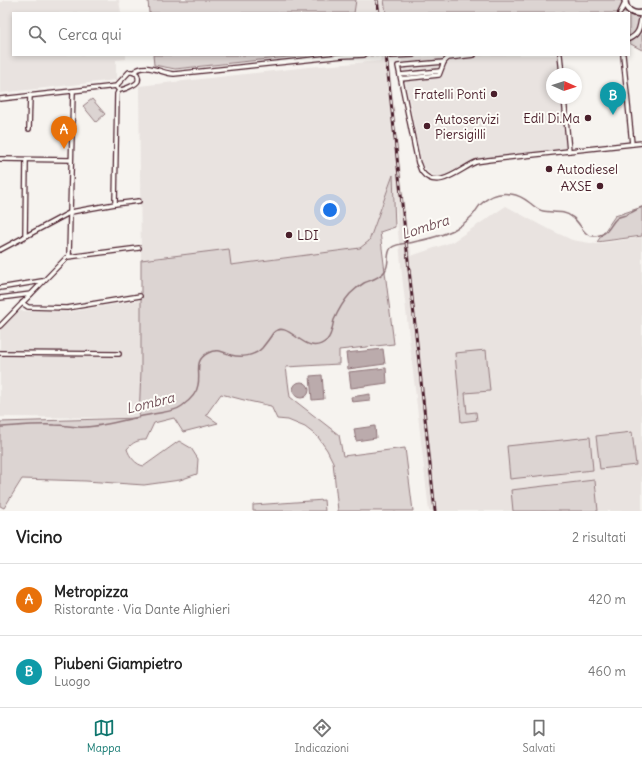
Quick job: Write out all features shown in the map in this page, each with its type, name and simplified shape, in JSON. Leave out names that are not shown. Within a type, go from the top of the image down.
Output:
[{"type":"street","points":[[625,2],[626,7],[638,19],[640,24]]},
{"type":"street","points":[[620,12],[625,2]]},
{"type":"street","points":[[630,12],[642,14],[639,30],[634,37],[630,39]]},
{"type":"street","points":[[115,204],[117,94],[118,88],[127,74],[141,68],[174,74],[343,56]]},
{"type":"street","points":[[400,76],[440,71],[444,62],[448,58],[465,56]]},
{"type":"street","points":[[560,56],[561,68]]},
{"type":"street","points":[[623,56],[632,144]]},
{"type":"street","points":[[444,62],[398,66],[418,163],[422,172],[434,180],[450,177],[476,162],[642,143]]},
{"type":"street","points":[[0,99],[73,91],[118,88],[122,90],[136,84],[138,76],[134,72]]},
{"type":"street","points":[[0,326],[68,257],[70,252],[73,91]]},
{"type":"street","points":[[29,129],[30,95]]},
{"type":"street","points":[[565,104],[569,151]]},
{"type":"street","points":[[0,159],[72,160]]},
{"type":"street","points":[[25,236],[26,160]]},
{"type":"street","points":[[0,250],[71,212],[139,201]]},
{"type":"street","points":[[68,257],[139,248]]},
{"type":"street","points":[[0,288],[43,281]]},
{"type":"street","points":[[0,298],[31,294]]},
{"type":"street","points":[[22,303],[28,307],[67,308],[140,296]]},
{"type":"street","points":[[0,353],[119,354]]},
{"type":"shaded area","points":[[4,0],[119,0],[121,12],[12,12],[12,56],[126,56],[126,59],[116,60],[116,80],[0,93],[0,3]]},
{"type":"shaded area","points":[[148,0],[356,0],[354,12],[149,12]]},
{"type":"shaded area","points":[[356,0],[384,0],[386,12],[354,12]]},
{"type":"shaded area","points":[[384,0],[623,0],[624,8],[642,15],[642,50],[630,44],[630,12],[386,12]]},
{"type":"shaded area","points":[[153,56],[298,56],[175,69],[154,65]]},
{"type":"shaded area","points":[[380,56],[387,56],[391,77],[411,256],[452,242],[506,206],[542,226],[572,240],[596,244],[642,237],[642,511],[429,511],[402,275],[393,176],[369,242],[360,248],[231,265],[229,249],[141,260],[139,86],[308,67],[381,61]]},
{"type":"shaded area","points":[[436,56],[559,56],[560,68],[546,68],[546,104],[565,104],[569,149],[477,160],[443,176],[430,174],[422,165],[401,59]]},
{"type":"shaded area","points":[[92,99],[105,114],[96,122],[83,106]]},
{"type":"shaded area","points":[[393,175],[395,227],[380,232],[394,344],[339,350],[339,364],[286,367],[290,397],[339,435],[343,456],[405,448],[413,511],[338,511],[333,462],[318,437],[305,427],[288,420],[277,419],[271,406],[221,394],[206,415],[218,423],[183,432],[174,418],[154,423],[146,440],[140,440],[127,449],[133,460],[144,466],[179,441],[191,448],[198,459],[197,474],[180,480],[144,485],[22,479],[4,508],[0,506],[0,422],[139,418],[141,371],[141,260],[229,249],[231,265],[360,248],[369,241]]},
{"type":"shaded area","points":[[642,207],[642,236],[597,242],[615,216]]},
{"type":"shaded area","points":[[141,300],[141,371],[139,418],[0,417],[0,329],[18,311],[69,312]]},
{"type":"shaded area","points":[[383,349],[385,364],[348,369],[346,353]]},
{"type":"shaded area","points":[[486,350],[490,391],[465,393],[467,413],[476,412],[477,420],[461,422],[455,353]]},
{"type":"shaded area","points":[[386,368],[387,383],[351,388],[349,372]]},
{"type":"shaded area","points":[[322,375],[324,399],[312,400],[310,376]]},
{"type":"shaded area","points":[[301,382],[308,387],[309,390],[304,397],[301,398],[294,393],[293,390],[298,383]]},
{"type":"shaded area","points":[[370,394],[370,400],[352,402],[351,397]]},
{"type":"shaded area","points":[[375,426],[376,438],[356,441],[354,429]]},
{"type":"shaded area","points":[[632,432],[636,465],[600,469],[596,436]]},
{"type":"shaded area","points":[[590,437],[593,470],[510,479],[507,446]]},
{"type":"shaded area","points":[[594,480],[598,511],[513,511],[511,490]]},
{"type":"shaded area","points":[[324,500],[325,511],[253,511],[253,505]]},
{"type":"waterway","name":"Lombra","points":[[0,427],[41,425],[78,427],[94,426],[111,424],[172,411],[182,406],[194,394],[199,380],[199,363],[203,356],[208,353],[220,351],[231,355],[252,355],[262,348],[273,333],[279,330],[285,330],[304,342],[312,345],[319,345],[329,338],[334,320],[343,303],[350,294],[362,284],[378,277],[385,271],[389,253],[393,246],[446,234],[468,220],[484,201],[495,195],[507,194],[519,196],[541,210],[547,212],[565,213],[576,220],[586,233],[594,236],[606,232],[617,218],[627,215],[642,207]]},
{"type":"railway","points":[[377,0],[379,12]]},
{"type":"railway","points":[[386,56],[435,511]]},
{"type":"place","name":"Fratelli Ponti","points":[[494,94]]},
{"type":"place","name":"Piubeni Giampietro","points":[[613,115]]},
{"type":"place","name":"Edil Di.Ma","points":[[588,118]]},
{"type":"place","name":"Autoservizi Piersigilli","points":[[427,126]]},
{"type":"place","name":"Metropizza","points":[[64,149]]},
{"type":"place","name":"Autodiesel","points":[[549,169]]},
{"type":"place","name":"AXSE","points":[[600,186]]},
{"type":"place","name":"LDI","points":[[289,235]]}]
